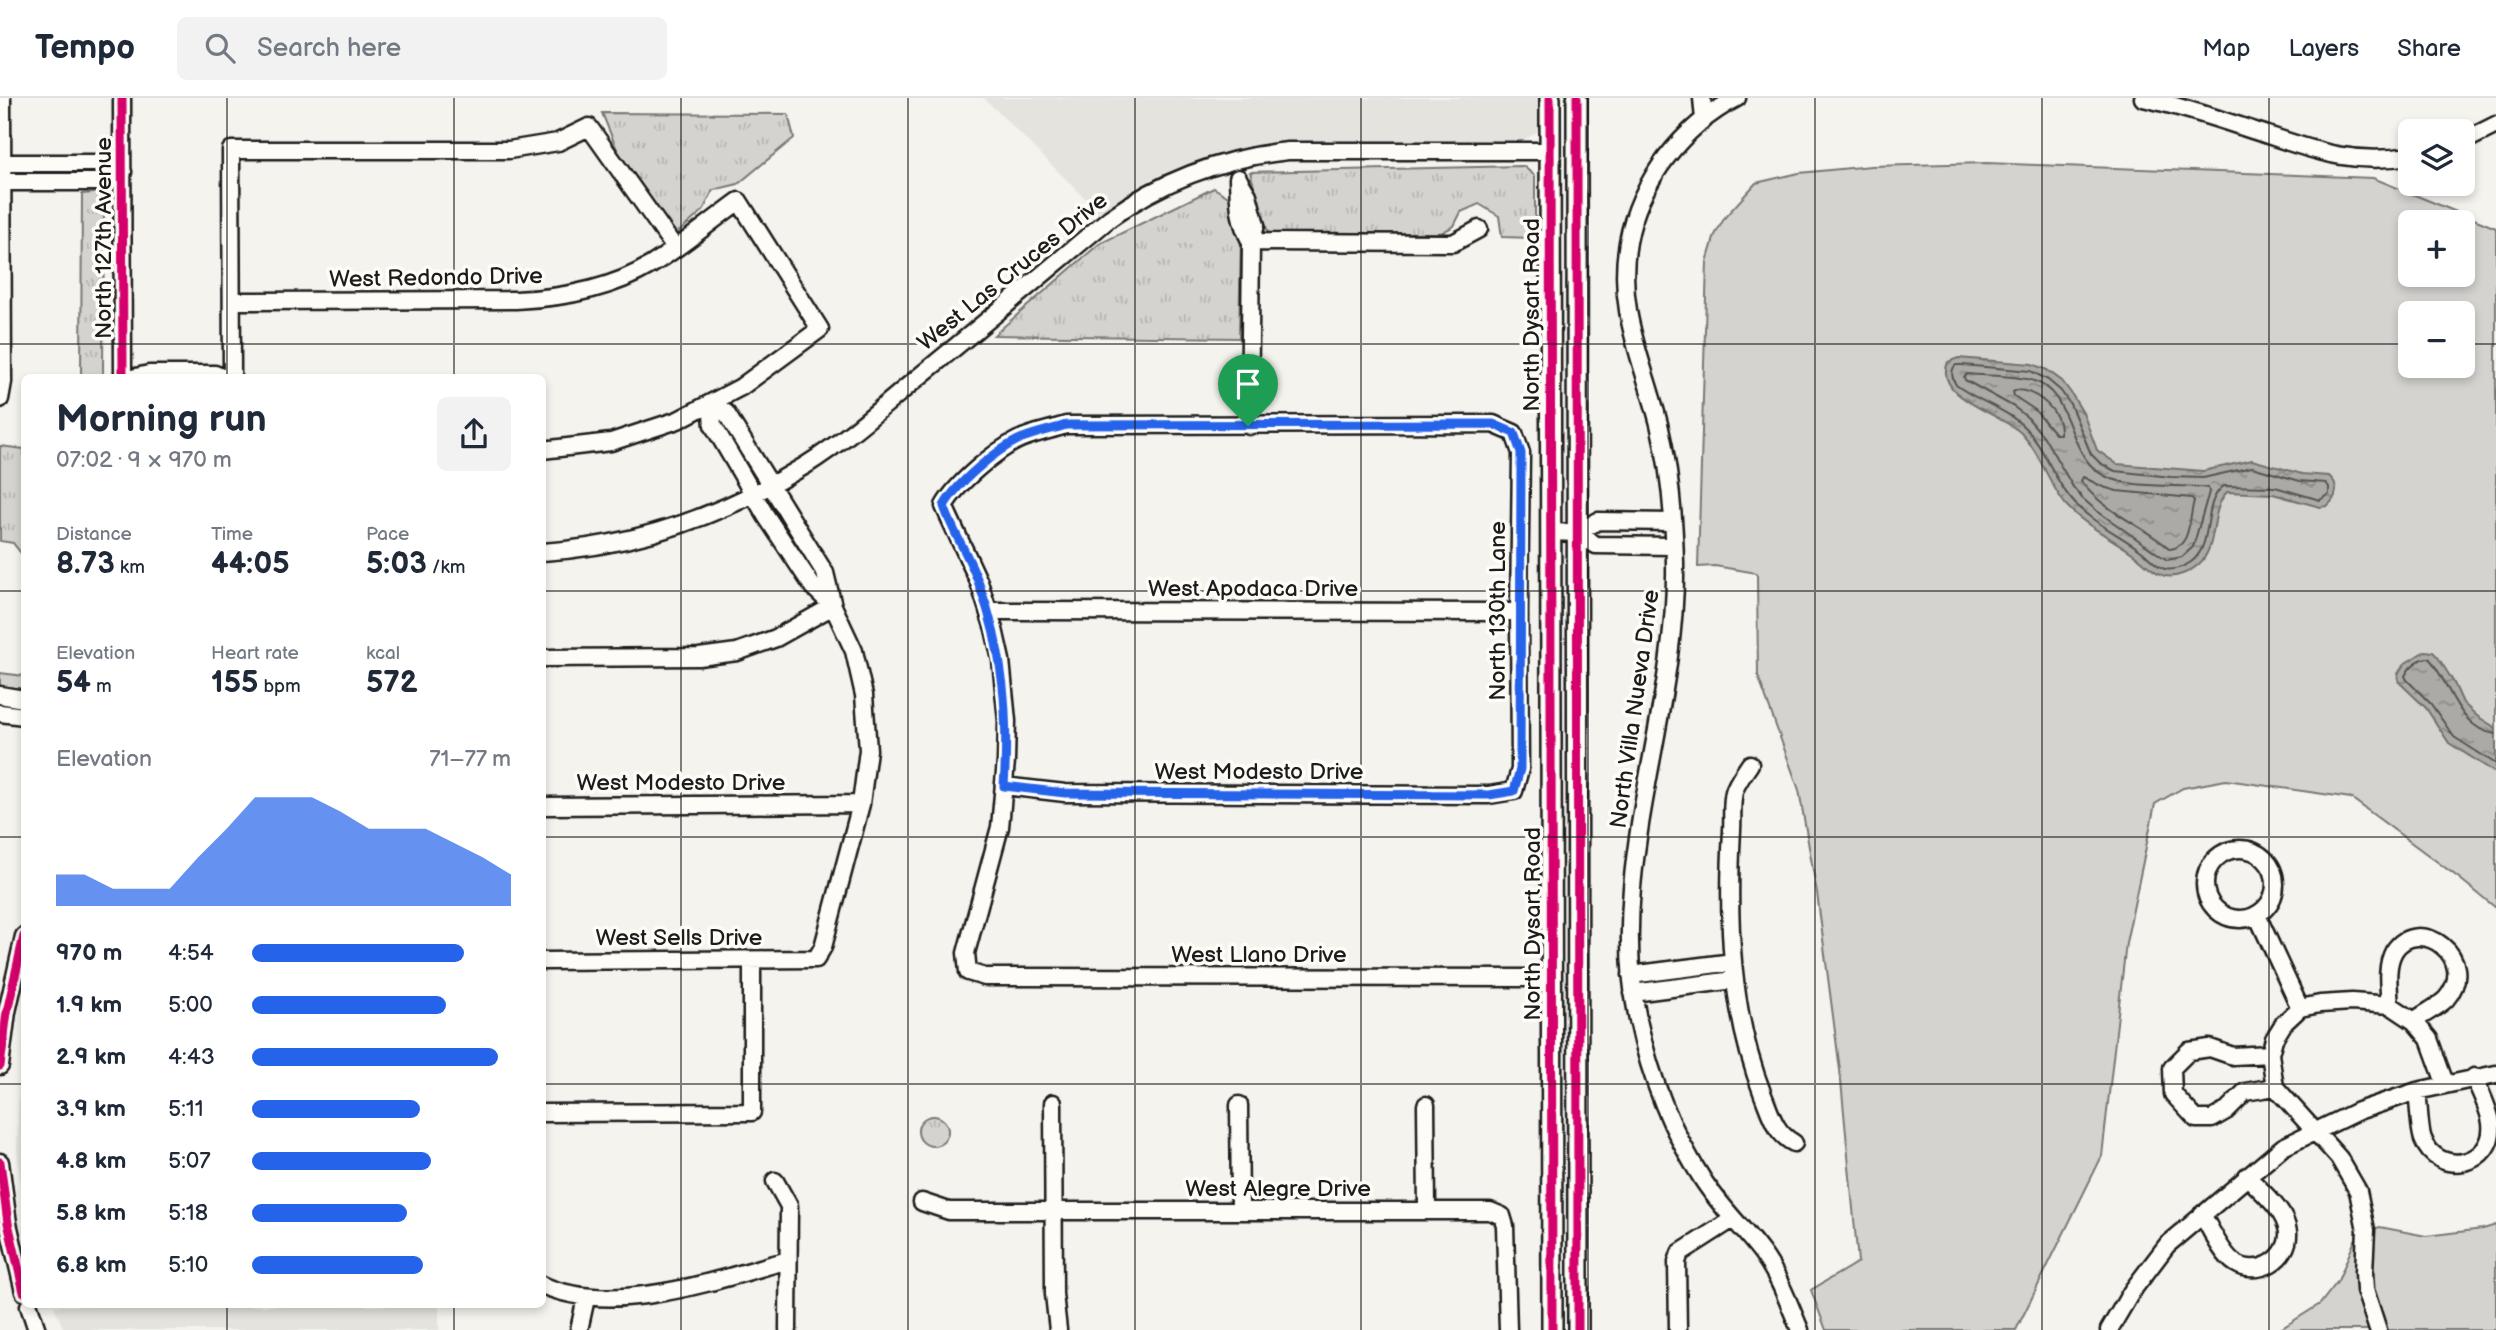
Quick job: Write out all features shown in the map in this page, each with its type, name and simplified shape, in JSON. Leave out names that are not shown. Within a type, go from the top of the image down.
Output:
[{"type":"main road","name":"North Dysart Road","points":[[1550,98],[1552,1330]]},
{"type":"main road","name":"North Dysart Road","points":[[1577,98],[1578,1330]]},
{"type":"main road","points":[[1550,151],[1577,150]]},
{"type":"street","points":[[0,399],[3,382],[2,98]]},
{"type":"street","name":"North 127th Avenue","points":[[122,98],[123,374]]},
{"type":"street","points":[[1702,98],[1704,120]]},
{"type":"street","name":"North Villa Nueva Drive","points":[[1737,98],[1704,120],[1671,152],[1643,195],[1634,219],[1626,259],[1626,309],[1660,429],[1674,546],[1670,645],[1630,902],[1631,975],[1645,1049],[1675,1128],[1703,1181],[1774,1271],[1800,1330]]},
{"type":"street","points":[[2143,98],[2195,111],[2322,153],[2364,159],[2398,157]]},
{"type":"street","points":[[2475,136],[2496,125]]},
{"type":"street","points":[[232,374],[231,150],[509,150],[558,142],[589,127],[675,248]]},
{"type":"street","name":"West Las Cruces Drive","points":[[546,552],[568,551],[665,531],[734,504],[806,465],[845,437],[1110,218],[1137,199],[1178,179],[1234,160],[1288,151],[1550,151]]},
{"type":"street","points":[[1004,786],[1007,721],[1001,660],[979,582],[944,506],[951,493],[975,471],[1018,440],[1066,425],[1248,426],[1251,242],[1256,225],[1237,200],[1238,180],[1234,160]]},
{"type":"street","points":[[3,163],[94,163],[123,172]]},
{"type":"street","points":[[3,182],[98,182],[123,172]]},
{"type":"street","name":"West Redondo Drive","points":[[232,301],[555,298],[607,284],[649,266],[739,201],[820,329],[741,387],[711,403]]},
{"type":"street","points":[[1251,242],[1453,243],[1479,229]]},
{"type":"street","points":[[149,374],[215,374]]},
{"type":"street","points":[[711,403],[726,413],[825,573],[833,606],[854,651],[864,695],[867,750],[861,804]]},
{"type":"street","points":[[546,450],[611,442],[678,420],[711,403]]},
{"type":"street","points":[[711,403],[713,425],[754,494],[813,587],[833,606]]},
{"type":"street","name":"North 130th Lane","points":[[1248,426],[1493,424],[1514,433],[1521,453],[1520,769],[1514,791]]},
{"type":"street","points":[[1577,533],[1598,521],[1673,522]]},
{"type":"street","points":[[1550,532],[1577,533],[1596,545],[1674,546]]},
{"type":"street","points":[[546,658],[699,657],[737,652],[776,638],[833,606]]},
{"type":"street","name":"West Apodaca Drive","points":[[988,611],[1519,612]]},
{"type":"street","points":[[0,695],[21,698]]},
{"type":"street","points":[[0,713],[21,716]]},
{"type":"street","points":[[1750,764],[1734,791],[1730,870],[1734,980],[1754,1073],[1775,1125],[1783,1137],[1794,1143]]},
{"type":"street","name":"West Llano Drive","points":[[1004,786],[1000,827],[966,953],[968,972],[985,977],[1552,978]]},
{"type":"street","name":"West Modesto Drive","points":[[1004,786],[1079,793],[1489,795],[1514,791]]},
{"type":"street","name":"West Modesto Drive","points":[[546,806],[861,804]]},
{"type":"street","name":"West Sells Drive","points":[[546,961],[816,959],[823,947],[861,804]]},
{"type":"street","points":[[2250,850],[2269,864],[2274,874],[2273,898],[2257,915],[2235,919],[2215,909],[2208,899],[2206,877],[2217,858],[2226,852],[2250,850]]},
{"type":"street","points":[[2257,915],[2300,1008]]},
{"type":"street","points":[[2390,1005],[2388,969],[2395,950],[2404,942],[2415,938],[2438,942],[2447,949],[2456,963],[2457,976],[2445,999],[2414,1021]]},
{"type":"street","points":[[0,1066],[2,1011],[21,946]]},
{"type":"street","points":[[546,1113],[752,1112],[752,960]]},
{"type":"street","points":[[1631,975],[1733,962]]},
{"type":"street","points":[[1633,993],[1734,980]]},
{"type":"street","points":[[2378,1330],[2364,1281],[2366,1230],[2361,1201],[2353,1180],[2339,1158],[2275,1087],[2270,1054],[2274,1039],[2284,1023],[2300,1008],[2342,1003],[2390,1005],[2414,1021],[2429,1039],[2445,1083]]},
{"type":"street","points":[[2270,1054],[2233,1056],[2210,1048],[2189,1051],[2172,1068],[2173,1094],[2196,1119],[2212,1119],[2226,1111],[2245,1092],[2275,1087]]},
{"type":"street","points":[[2109,1330],[2132,1291],[2167,1245],[2283,1147],[2358,1111],[2417,1090],[2496,1074]]},
{"type":"street","points":[[2417,1090],[2423,1139],[2435,1157],[2453,1164],[2467,1163],[2478,1157],[2489,1142],[2492,1125],[2474,1077]]},
{"type":"street","points":[[1053,1103],[1054,1294],[1058,1330]]},
{"type":"street","points":[[1239,1105],[1240,1210]]},
{"type":"street","points":[[1426,1105],[1427,1210]]},
{"type":"street","points":[[0,1162],[8,1223],[21,1279]]},
{"type":"street","points":[[2202,1214],[2219,1244],[2234,1263],[2248,1267],[2267,1266],[2281,1257],[2287,1244],[2288,1230],[2278,1208],[2247,1176]]},
{"type":"street","points":[[775,1181],[789,1206],[788,1330]]},
{"type":"street","name":"West Alegre Drive","points":[[922,1202],[949,1211],[1490,1211],[1502,1216],[1505,1226],[1508,1330]]},
{"type":"street","points":[[1678,1330],[1678,1258],[1685,1249],[1733,1219]]},
{"type":"street","points":[[546,1286],[586,1298],[622,1298],[652,1294],[788,1260]]},
{"type":"street","points":[[579,1330],[586,1298]]},
{"type":"street","points":[[30,1308],[37,1330]]},
{"type":"shaded area","points":[[984,98],[1539,98],[1539,125],[1536,133],[1523,140],[1277,144],[1219,153],[1163,174],[1099,212]]},
{"type":"shaded area","points":[[21,1062],[21,1188],[17,1150]]},
{"type":"shaded area","points":[[55,1308],[439,1308],[439,1330],[64,1330]]},
{"type":"green space","points":[[602,113],[788,114],[794,138],[738,184],[713,190],[703,211],[676,234],[618,152]]},
{"type":"green space","points":[[1987,163],[2373,178],[2398,188],[2398,196],[2417,196],[2452,210],[2398,210],[2398,287],[2475,287],[2475,219],[2496,228],[2496,908],[2351,798],[2226,780],[2183,788],[2155,804],[2126,943],[2102,1156],[2016,1330],[1826,1330],[1811,1290],[1858,1262],[1840,1070],[1817,893],[1799,790],[1758,676],[1757,573],[1715,566],[1698,567],[1707,262],[1715,235],[1725,217],[1756,183],[1799,173],[1871,166]]},
{"type":"green space","points":[[1523,166],[1535,176],[1535,238],[1502,237],[1499,216],[1479,204],[1461,212],[1454,226],[1441,233],[1268,233],[1250,172]]},
{"type":"green space","points":[[1214,188],[1230,198],[1241,238],[1239,338],[994,335],[1099,244]]},
{"type":"green space","points":[[104,192],[103,374],[81,374],[82,194]]},
{"type":"green space","points":[[0,446],[21,449],[21,553],[13,543],[0,541]]},
{"type":"green space","points":[[0,673],[21,676],[21,689],[0,686]]},
{"type":"green space","points":[[933,1116],[943,1121],[948,1131],[943,1141],[933,1146],[923,1141],[918,1131],[923,1121]]},
{"type":"green space","points":[[2496,1225],[2496,1330],[2279,1330],[2320,1304],[2338,1281],[2358,1233],[2380,1227],[2426,1236]]},
{"type":"water","points":[[1958,358],[2032,364],[2047,370],[2062,381],[2071,393],[2083,413],[2097,450],[2117,464],[2203,471],[2252,460],[2302,474],[2329,476],[2335,483],[2335,495],[2327,506],[2320,507],[2273,494],[2227,492],[2218,509],[2209,547],[2199,564],[2183,574],[2161,575],[2090,526],[2066,505],[2021,433],[1959,395],[1946,375],[1948,362]]},
{"type":"water","points":[[2425,651],[2433,652],[2438,657],[2463,703],[2496,728],[2496,773],[2449,743],[2426,708],[2399,682],[2398,674],[2404,664]]},
{"type":"cycle path","points":[[122,98],[123,374]]},
{"type":"cycle path","points":[[1550,98],[1552,1330]]},
{"type":"cycle path","points":[[1577,98],[1578,1330]]},
{"type":"cycle path","points":[[0,1066],[7,1012],[21,949]]},
{"type":"cycle path","points":[[0,1162],[8,1223],[21,1279]]},
{"type":"route","points":[[1493,424],[1514,433],[1521,453],[1520,769],[1514,791],[1489,795],[1065,793],[1004,786],[1007,721],[1001,660],[979,582],[944,506],[951,493],[975,471],[1018,440],[1066,425],[1248,426],[1493,424]]}]
